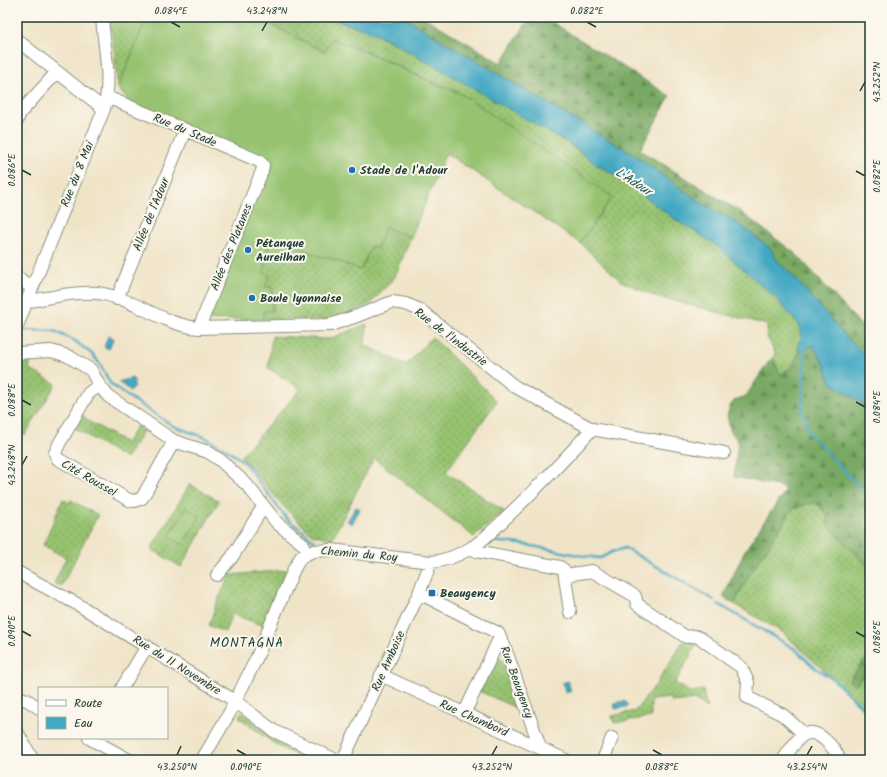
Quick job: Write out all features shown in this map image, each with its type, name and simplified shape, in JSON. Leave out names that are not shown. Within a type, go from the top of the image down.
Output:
[{"type":"street","name":"Rue du 8 Mai","points":[[17,326],[105,103],[108,76],[102,17]]},
{"type":"street","name":"Rue du Stade","points":[[17,40],[57,72],[105,103],[185,130],[259,161],[263,165]]},
{"type":"street","points":[[18,116],[57,72]]},
{"type":"street","name":"Allée de l'Adour","points":[[117,298],[185,130]]},
{"type":"street","name":"Allée des Platanes","points":[[199,328],[262,171],[263,165]]},
{"type":"street","points":[[17,277],[32,288]]},
{"type":"street","name":"Rue de l'Industrie","points":[[26,302],[78,294],[96,293],[117,298],[183,327],[199,328],[330,325],[392,302],[406,304],[420,310],[514,386],[592,429],[724,453]]},
{"type":"street","points":[[17,353],[51,351],[68,356],[91,370],[99,385],[108,396],[174,440],[208,452],[220,460],[247,485],[277,523],[302,544]]},
{"type":"street","name":"Cité Roussel","points":[[99,385],[88,394],[59,444],[56,453],[58,459],[129,500],[135,501],[142,498],[174,440]]},
{"type":"street","name":"Chemin du Roy","points":[[202,760],[235,701],[256,659],[294,569],[301,557],[313,551],[331,550],[431,562],[440,561],[472,548],[564,462],[592,429]]},
{"type":"street","points":[[217,576],[232,557],[263,507]]},
{"type":"street","points":[[472,548],[476,551],[557,565],[564,570],[570,612]]},
{"type":"street","name":"Rue Amboise","points":[[344,760],[419,593],[431,562]]},
{"type":"street","points":[[565,575],[592,571],[635,596],[637,604],[686,637],[694,636],[700,638],[741,667],[748,682],[747,697],[783,715],[804,734]]},
{"type":"street","name":"Rue du 11 Novembre","points":[[17,572],[77,604],[147,646],[235,701],[274,731],[336,760]]},
{"type":"street","name":"Rue Beaugency","points":[[419,593],[498,632],[540,748]]},
{"type":"street","points":[[464,714],[500,637]]},
{"type":"street","points":[[123,687],[147,646]]},
{"type":"street","name":"Rue Chambord","points":[[381,675],[566,760]]},
{"type":"street","points":[[17,698],[27,700],[38,707]]},
{"type":"street","points":[[17,732],[33,760]]},
{"type":"street","points":[[782,760],[804,734],[811,733],[819,735],[827,741],[840,760]]},
{"type":"street","points":[[603,760],[612,738]]},
{"type":"street","points":[[93,739],[129,760]]},
{"type":"green space","points":[[110,17],[147,17],[118,88]]},
{"type":"green space","name":"Stade de l'Adour","points":[[147,17],[256,17],[325,52],[331,39],[355,48],[466,97],[612,197],[580,243],[446,153],[411,237],[385,227],[377,248],[371,246],[361,270],[326,256],[324,258],[270,236],[264,273],[270,275],[265,287],[272,287],[272,311],[263,311],[263,319],[205,320],[269,161],[128,101],[118,88]]},
{"type":"green space","points":[[256,17],[327,17],[375,33],[495,99],[571,145],[593,162],[626,182],[673,218],[715,244],[775,297],[799,325],[802,336],[798,345],[799,353],[791,368],[782,374],[779,372],[773,358],[775,353],[767,337],[767,325],[654,296],[621,281],[580,243],[611,197],[454,90],[429,81],[358,47],[325,52]]},
{"type":"green space","points":[[403,17],[424,17],[501,63],[530,17],[544,17],[670,96],[640,150],[741,212],[797,255],[870,335],[870,359],[847,338],[793,276],[778,262],[770,248],[737,223],[704,205],[639,158]]},
{"type":"green space","points":[[385,227],[411,237],[395,277],[370,304],[348,314],[327,320],[263,319],[263,311],[272,311],[272,287],[265,287],[264,273],[270,236],[324,258],[326,256],[361,270],[371,246],[377,248]]},
{"type":"green space","points":[[367,324],[365,345],[406,365],[432,337],[497,401],[446,472],[504,511],[474,537],[374,458],[332,539],[311,534],[284,507],[241,456],[301,389],[268,368],[272,336],[329,339]]},
{"type":"green space","points":[[812,345],[825,365],[831,383],[870,408],[870,569],[828,526],[827,516],[819,504],[810,503],[793,509],[750,574],[734,604],[723,597],[745,550],[785,491],[781,487],[734,477],[738,441],[730,430],[727,416],[730,406],[735,400],[746,396],[769,361],[773,358],[779,372],[782,374],[791,368],[799,353]]},
{"type":"green space","points":[[32,356],[29,369],[56,384],[25,435],[17,430],[17,360]]},
{"type":"green space","points":[[83,415],[87,420],[126,443],[137,426],[144,430],[126,459],[75,428]]},
{"type":"green space","points":[[190,484],[219,501],[181,567],[151,549]]},
{"type":"green space","points":[[63,499],[69,503],[71,500],[98,515],[61,587],[54,583],[66,558],[43,545]]},
{"type":"green space","points":[[810,503],[819,504],[827,516],[829,527],[870,569],[870,654],[849,680],[855,685],[870,667],[870,713],[782,632],[734,604],[750,574],[793,509]]},
{"type":"green space","points":[[186,508],[200,517],[183,545],[169,536]]},
{"type":"green space","points":[[287,570],[264,626],[232,614],[225,632],[209,626],[216,604],[230,575]]},
{"type":"green space","points":[[694,640],[698,642],[675,683],[690,692],[703,690],[707,707],[704,708],[703,705],[696,700],[671,702],[671,698],[651,700],[651,717],[614,723],[612,716],[635,711],[657,683],[683,641],[687,643]]},
{"type":"green space","points":[[870,654],[870,667],[855,685],[849,680]]},
{"type":"green space","points":[[496,658],[500,658],[503,663],[520,710],[477,690]]},
{"type":"green space","points":[[241,712],[281,742],[321,760],[299,756],[278,746],[240,718],[239,715]]},
{"type":"water","name":"L'Adour","points":[[327,17],[403,17],[639,158],[704,205],[737,223],[770,248],[778,262],[793,276],[847,338],[870,359],[870,408],[831,383],[825,365],[812,345],[799,353],[798,345],[802,336],[799,325],[775,297],[715,244],[673,218],[626,182],[593,162],[571,145],[395,43],[375,33]]},
{"type":"water","points":[[108,336],[114,338],[109,349],[104,347]]},
{"type":"water","points":[[132,378],[135,381],[133,384],[135,386],[131,391],[118,382]]},
{"type":"water","points":[[356,507],[360,509],[352,524],[347,521]]},
{"type":"water","points":[[568,681],[571,691],[566,693],[562,683]]},
{"type":"water","points":[[625,701],[628,704],[627,707],[615,709],[614,703]]},
{"type":"waterway","points":[[24,330],[54,331],[75,341],[92,354],[100,364],[110,383],[120,391],[173,426],[204,437],[226,449],[244,462],[287,519],[315,541]]},
{"type":"waterway","points":[[805,346],[802,410],[809,433],[866,494]]},
{"type":"waterway","points":[[486,542],[530,545],[572,554],[601,558],[612,552],[625,548],[714,600]]},
{"type":"waterway","points":[[718,604],[795,649],[814,667],[834,680],[870,715]]},
{"type":"place","name":"Stade de l'Adour","points":[[352,170]]},
{"type":"place","name":"Pétanque Aureilhan","points":[[248,250]]},
{"type":"place","name":"Boule lyonnaise","points":[[252,298]]},
{"type":"place","name":"Beaugency","points":[[432,593]]},
{"type":"district","name":"MONTAGNA","points":[[247,642]]}]
